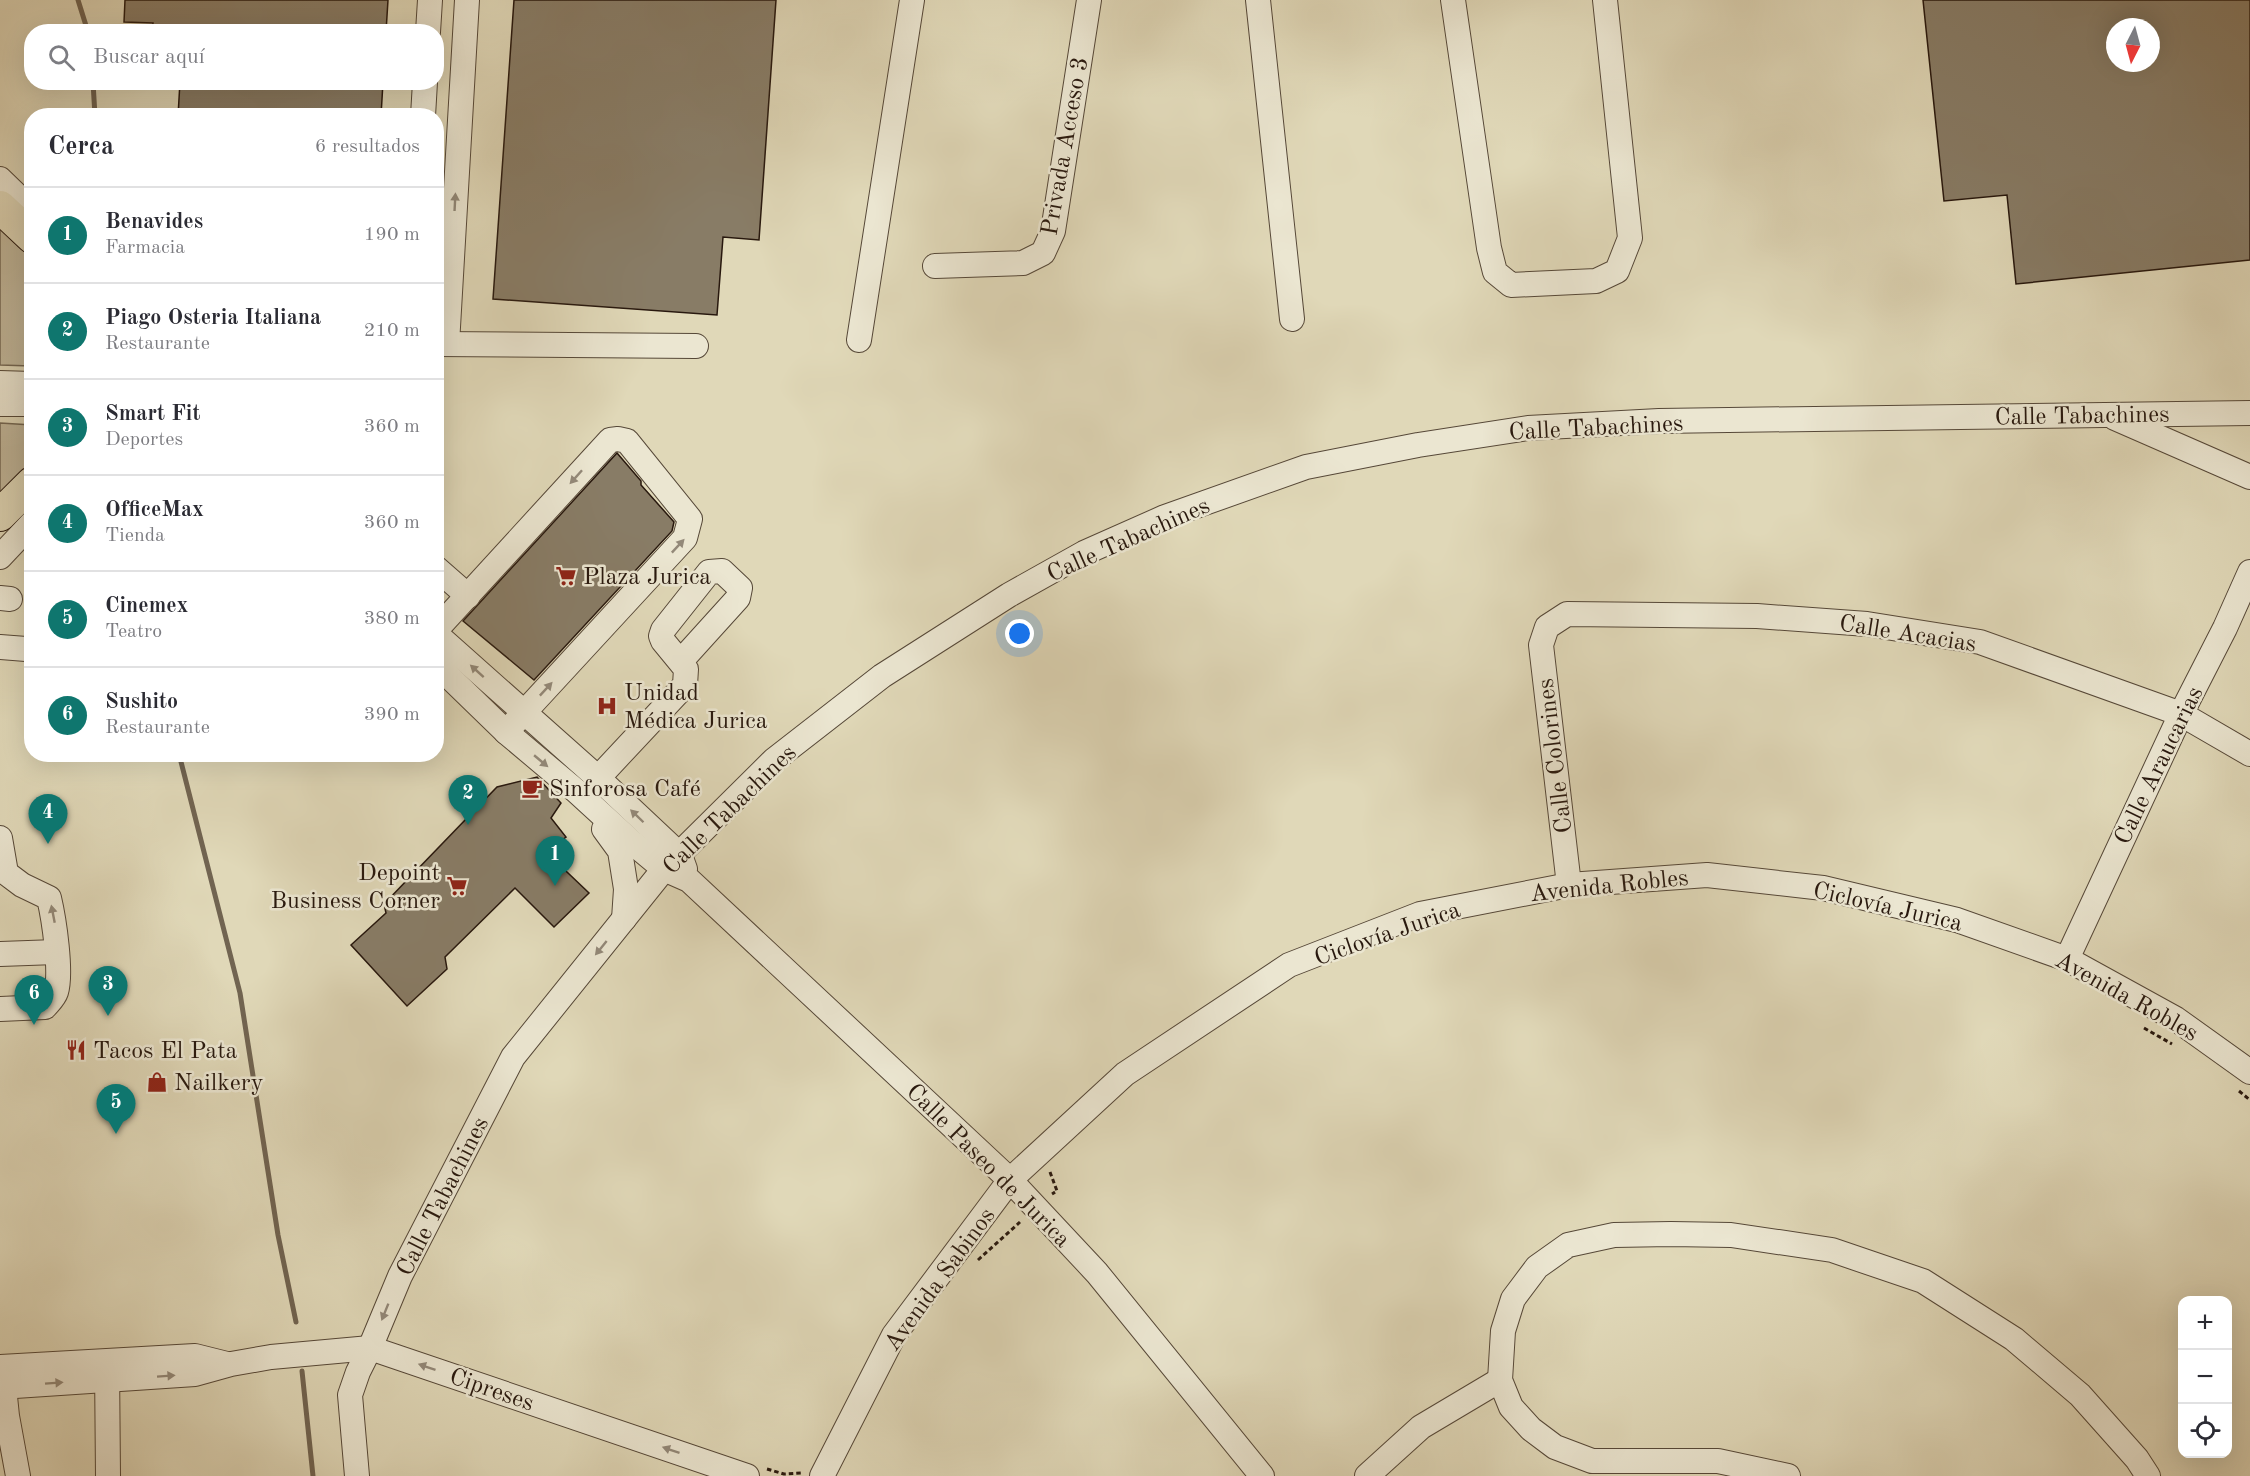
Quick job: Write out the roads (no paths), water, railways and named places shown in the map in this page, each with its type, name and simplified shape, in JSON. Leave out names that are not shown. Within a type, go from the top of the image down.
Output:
[{"type":"main road","points":[[0,207],[24,230]]},
{"type":"main road","points":[[0,515],[24,491]]},
{"type":"street","points":[[428,24],[430,0]]},
{"type":"street","points":[[444,316],[467,0]]},
{"type":"street","points":[[859,340],[912,0]]},
{"type":"street","name":"Privada Acceso 3","points":[[934,266],[1023,263],[1043,253],[1053,231],[1089,0]]},
{"type":"street","points":[[1258,0],[1292,319]]},
{"type":"street","points":[[1453,0],[1489,248],[1495,272],[1510,285],[1596,281],[1617,271],[1630,238],[1605,0]]},
{"type":"street","points":[[423,108],[425,90]]},
{"type":"street","points":[[0,179],[24,202]]},
{"type":"street","points":[[444,344],[696,346]]},
{"type":"street","points":[[0,383],[24,384]]},
{"type":"street","points":[[0,404],[24,404]]},
{"type":"street","name":"Calle Tabachines","points":[[357,1476],[350,1395],[358,1372],[400,1276],[513,1058],[672,862],[774,760],[882,676],[1009,596],[1084,553],[1165,517],[1306,467],[1418,445],[1528,428],[1659,421],[2250,413]]},
{"type":"street","points":[[2107,414],[2250,477]]},
{"type":"street","points":[[444,623],[610,440],[627,441],[690,519],[685,538],[506,732]]},
{"type":"street","points":[[0,556],[24,531]]},
{"type":"street","name":"Calle Araucarias","points":[[2067,959],[2181,714],[2226,628],[2250,572]]},
{"type":"street","points":[[444,575],[468,596]]},
{"type":"street","name":"Calle Acacias","points":[[1547,627],[1567,614],[1757,616],[1867,624],[1980,642],[2181,714],[2250,753]]},
{"type":"street","name":"Calle Colorines","points":[[1547,627],[1541,645],[1569,885]]},
{"type":"street","name":"Calle Paseo de Jurica","points":[[444,639],[524,714],[598,778],[689,880],[1010,1180],[1097,1273],[1262,1476]]},
{"type":"street","points":[[0,647],[24,649]]},
{"type":"street","points":[[598,778],[685,685],[686,669],[681,661]]},
{"type":"street","name":"Calle Paseo de Jurica","points":[[444,672],[506,732],[569,785],[672,862]]},
{"type":"street","points":[[569,785],[577,800],[600,824],[620,851],[627,901],[624,919]]},
{"type":"street","points":[[0,838],[6,873],[22,885],[50,898],[55,921],[58,985],[55,995],[45,1007],[0,1009]]},
{"type":"street","name":"Avenida Robles","points":[[1010,1180],[1125,1074],[1289,964],[1420,914],[1569,885],[1707,875],[1823,888],[1957,920],[2067,959],[2176,1019],[2242,1080]]},
{"type":"street","points":[[0,954],[56,952]]},
{"type":"street","name":"Avenida Sabinos","points":[[822,1476],[894,1335],[1010,1180]]},
{"type":"street","points":[[1788,1476],[1718,1461],[1592,1461],[1555,1447],[1531,1429],[1511,1407],[1500,1380],[1503,1330],[1513,1299],[1537,1267],[1568,1245],[1614,1235],[1731,1235],[1832,1250],[1923,1281],[2014,1339],[2080,1395],[2137,1459],[2148,1476]]},
{"type":"street","name":"Cipreses","points":[[2,1380],[107,1370],[195,1374],[231,1364],[271,1357],[370,1348],[747,1476]]},
{"type":"street","points":[[107,1370],[108,1476]]},
{"type":"street","points":[[2,1380],[18,1476]]},
{"type":"street","points":[[1367,1476],[1421,1427],[1500,1380]]},
{"type":"waterway","points":[[78,0],[86,24]]},
{"type":"waterway","points":[[93,90],[95,108]]},
{"type":"waterway","points":[[181,762],[240,993],[278,1235],[296,1322]]},
{"type":"waterway","points":[[302,1371],[313,1476]]},
{"type":"place","name":"Plaza Jurica","points":[[566,576]]},
{"type":"place","name":"Unidad Médica Jurica","points":[[607,706]]},
{"type":"place","name":"Sinforosa Café","points":[[532,788]]},
{"type":"place","name":"Piago Osteria Italiana","points":[[468,825]]},
{"type":"place","name":"OfficeMax","points":[[48,844]]},
{"type":"place","name":"Depoint Business Corner","points":[[457,886]]},
{"type":"place","name":"Benavides","points":[[555,886]]},
{"type":"place","name":"Smart Fit","points":[[108,1016]]},
{"type":"place","name":"Sushito","points":[[34,1025]]},
{"type":"place","name":"Tacos El Pata","points":[[76,1050]]},
{"type":"place","name":"Nailkery","points":[[157,1082]]},
{"type":"place","name":"Cinemex","points":[[116,1134]]}]
